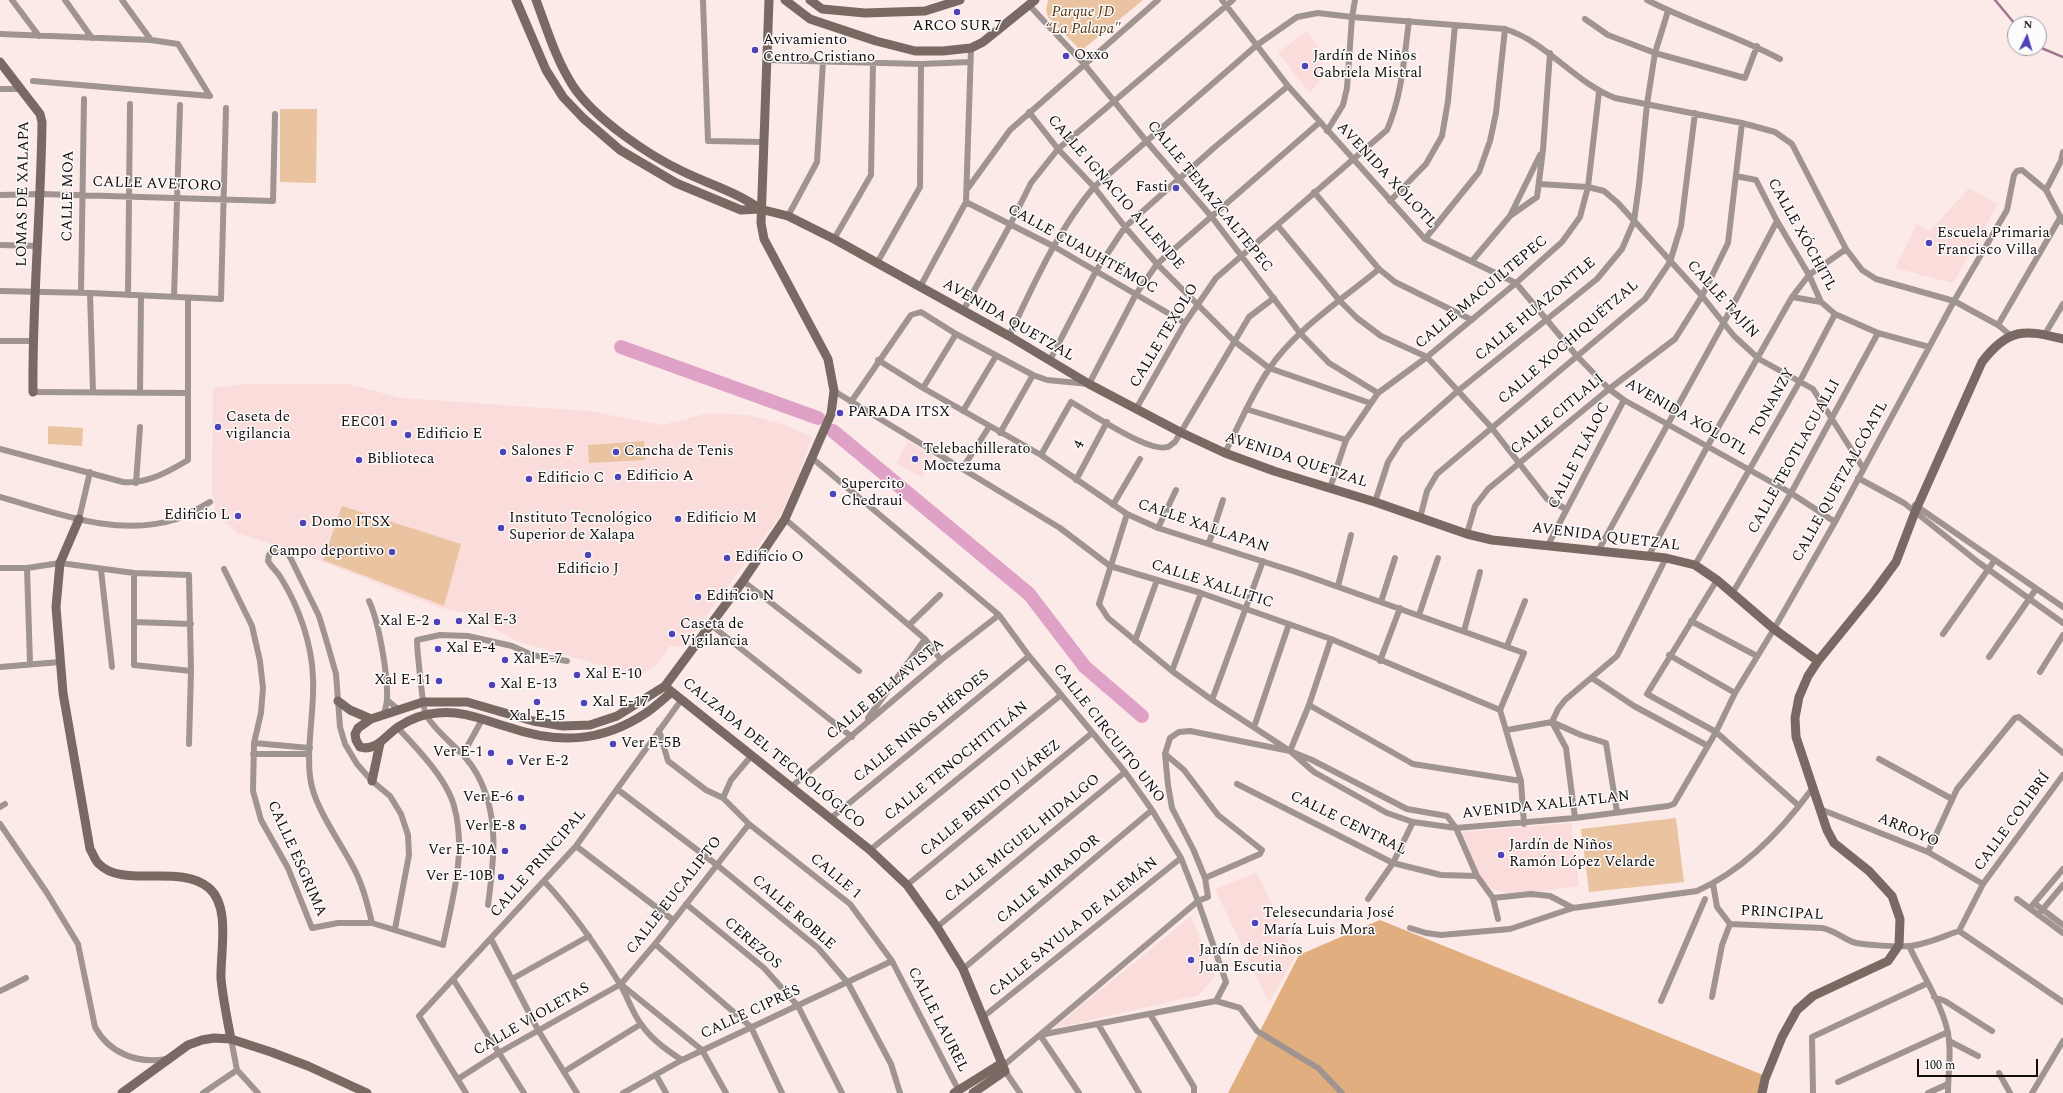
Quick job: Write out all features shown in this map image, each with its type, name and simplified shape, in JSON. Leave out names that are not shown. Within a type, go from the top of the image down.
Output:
[{"type":"street","points":[[12,0],[39,36]]},
{"type":"street","points":[[65,0],[92,38]]},
{"type":"street","points":[[122,0],[151,40]]},
{"type":"street","points":[[516,0],[546,70],[562,97],[583,118],[615,145],[676,183],[741,210],[760,209]]},
{"type":"street","points":[[536,0],[560,63],[573,87],[592,108],[627,137],[654,156],[681,171],[745,198],[760,209]]},
{"type":"street","points":[[703,0],[708,141],[763,142]]},
{"type":"street","name":"CALZADA DEL TECNOLÓGICO","points":[[769,0],[760,209],[764,239],[828,359],[834,391],[831,414],[785,519],[668,689],[870,850],[906,885],[937,927],[962,969],[1004,1066]]},
{"type":"street","points":[[785,0],[810,19],[876,41],[914,50],[942,51],[971,48],[984,42],[1032,3]]},
{"type":"street","points":[[810,0],[822,9],[865,13],[925,11],[960,0]]},
{"type":"street","points":[[968,188],[1010,130],[1158,0]]},
{"type":"street","name":"AVENIDA XÓLOTL","points":[[1222,0],[1288,86],[1425,239],[1516,283],[1576,355],[1609,389],[1624,400],[1791,493],[1835,522]]},
{"type":"street","points":[[963,311],[1031,183],[1058,149],[1233,0]]},
{"type":"street","points":[[1327,131],[1343,105],[1347,88],[1352,17],[1355,3],[1362,0]]},
{"type":"street","points":[[1647,0],[1780,59]]},
{"type":"street","name":"CALLE TEMAZCALTEPEC","points":[[1032,3],[1115,101],[1147,142],[1211,216],[1300,333],[1329,363],[1378,393]]},
{"type":"street","name":"CALLE HUAZONTLE","points":[[1375,502],[1388,462],[1402,440],[1459,390],[1597,279],[1622,249],[1634,221],[1640,184],[1647,104],[1655,53],[1668,10]]},
{"type":"street","points":[[1009,336],[1053,246],[1077,207],[1094,187],[1257,45],[1297,17],[1307,13],[1505,29],[1521,34],[1550,53],[1599,92],[1615,98],[1742,123],[1775,132],[1792,144],[1846,249],[1862,270],[1876,279],[1954,301],[1998,325],[2010,335]]},
{"type":"street","points":[[1585,19],[1608,35],[1655,53],[1745,78],[1757,48]]},
{"type":"street","name":"CALLE TEXOLO","points":[[1136,409],[1196,304],[1216,278],[1278,226],[1314,192],[1387,130],[1395,112],[1400,94],[1409,21]]},
{"type":"street","points":[[1390,201],[1426,164],[1442,136],[1448,101],[1455,25]]},
{"type":"street","points":[[1425,239],[1479,172],[1490,141],[1496,113],[1505,29]]},
{"type":"street","points":[[0,34],[151,40],[178,44],[210,96],[33,81]]},
{"type":"street","points":[[920,287],[966,202],[968,188],[971,48]]},
{"type":"street","points":[[1510,216],[1537,197],[1543,150],[1550,53]]},
{"type":"street","points":[[767,60],[922,64],[970,62]]},
{"type":"street","points":[[788,216],[817,162],[823,61]]},
{"type":"street","name":"LOMAS DE XALAPA","points":[[0,62],[40,114],[42,122],[41,194],[32,342],[33,392]]},
{"type":"street","points":[[834,239],[871,175],[873,62]]},
{"type":"street","points":[[877,263],[920,187],[922,64]]},
{"type":"street","points":[[1050,360],[1096,271],[1125,227],[1288,86]]},
{"type":"street","points":[[0,89],[21,89]]},
{"type":"street","name":"CALLE MACUILTEPEC","points":[[1330,488],[1346,440],[1378,393],[1426,357],[1516,283],[1562,242],[1580,218],[1588,187],[1599,92]]},
{"type":"street","name":"CALLE MOA","points":[[81,293],[84,99]]},
{"type":"street","points":[[128,295],[130,104]]},
{"type":"street","points":[[174,297],[180,105]]},
{"type":"street","points":[[0,291],[90,293],[188,299],[221,299],[226,108]]},
{"type":"street","name":"CALLE IGNACIO ALLENDE","points":[[1029,112],[1058,149],[1094,187],[1125,227],[1157,264],[1234,342]]},
{"type":"street","name":"CALLE AVETORO","points":[[0,195],[41,194],[273,201],[275,114]]},
{"type":"street","name":"CALLE XOCHIQUÉTZAL","points":[[1420,518],[1427,491],[1437,474],[1576,355],[1645,299],[1670,262],[1681,226],[1695,114]]},
{"type":"street","points":[[851,402],[878,360],[911,315],[921,312],[956,334],[1033,375],[1048,380],[1089,384],[1136,294],[1157,264],[1320,122]]},
{"type":"street","name":"CALLE CITLALI","points":[[1467,534],[1475,506],[1488,490],[1609,389],[1675,339],[1702,296],[1728,243],[1742,123]]},
{"type":"street","points":[[1472,261],[1510,216],[1543,150]]},
{"type":"street","points":[[1998,325],[2062,220],[2046,190],[2061,161],[2063,152]]},
{"type":"street","name":"CALLE QUETZALCÓATL","points":[[1674,804],[1716,732],[1735,693],[1774,629],[1835,522],[1929,346],[2007,210],[2014,175],[2017,171],[2022,170],[2046,190]]},
{"type":"street","name":"CALLE XÓCHITL","points":[[1736,176],[1756,180],[1777,221],[1809,275],[1821,302],[1835,314],[1878,333],[1929,346]]},
{"type":"street","name":"CALLE TAJÍN","points":[[1539,184],[1588,187],[1604,191],[1618,203],[1702,296],[1723,324],[1759,359],[1813,389],[1863,468]]},
{"type":"street","points":[[1314,192],[1379,269],[1395,282],[1472,320]]},
{"type":"street","name":"CALLE CUAUHTÉMOC","points":[[966,202],[1053,246],[1185,323]]},
{"type":"street","name":"AVENIDA QUETZAL","points":[[760,209],[788,216],[834,239],[1009,336],[1089,384],[1180,432],[1226,453],[1274,471],[1375,502],[1467,534],[1492,540],[1649,555],[1695,565],[1717,580],[1774,629],[1818,661]]},
{"type":"street","points":[[1598,551],[1723,324],[1777,221]]},
{"type":"street","points":[[1278,226],[1340,301],[1357,318],[1381,336],[1426,357],[1459,390],[1491,427],[1521,463],[1547,499],[1566,509]]},
{"type":"street","points":[[0,245],[38,246]]},
{"type":"street","points":[[1649,555],[1707,447],[1759,359],[1792,297],[1809,275],[1846,249]]},
{"type":"street","points":[[1226,453],[1246,409],[1269,368],[1300,333],[1379,269]]},
{"type":"street","points":[[90,293],[93,392]]},
{"type":"street","points":[[140,393],[141,296]]},
{"type":"street","points":[[1792,297],[1821,302]]},
{"type":"street","points":[[1041,455],[1071,402],[1107,422],[1134,440],[1154,447],[1167,448],[1175,442],[1249,317],[1274,298]]},
{"type":"street","points":[[0,449],[123,482],[136,483],[166,473],[188,460],[188,299]]},
{"type":"street","points":[[2045,334],[2063,304]]},
{"type":"street","name":"TONANZY","points":[[1695,565],[1800,381],[1835,314]]},
{"type":"street","name":"CALLE TEOTLACUALLI","points":[[1732,594],[1791,493],[1878,333]]},
{"type":"street","points":[[1762,1093],[1765,1079],[1782,1037],[1797,1010],[1813,996],[1888,961],[1898,945],[1900,919],[1892,896],[1869,871],[1834,843],[1820,809],[1796,737],[1795,718],[1799,697],[1808,676],[1818,661],[1874,592],[1896,562],[1916,509],[1982,362],[1993,348],[2010,335],[2024,333],[2045,334],[2063,339]]},
{"type":"street","points":[[923,388],[956,334]]},
{"type":"street","points":[[0,341],[32,342]]},
{"type":"street","points":[[1234,342],[1269,368],[1370,403]]},
{"type":"street","points":[[963,411],[996,356]]},
{"type":"street","name":"CALLE XALLAPAN","points":[[878,360],[1000,433],[1041,455],[1127,514],[1158,528],[1210,543],[1338,586],[1524,653],[1500,710]]},
{"type":"street","points":[[1000,433],[1033,375]]},
{"type":"street","name":"CALLE XALLITIC","points":[[834,391],[1060,528],[1110,566],[1201,593],[1331,639],[1380,661],[1500,710]]},
{"type":"street","points":[[33,392],[188,393]]},
{"type":"street","name":"CALLE TLÁLOC","points":[[1548,545],[1624,400]]},
{"type":"street","points":[[1246,409],[1346,440]]},
{"type":"street","name":"4","points":[[1076,480],[1107,422]]},
{"type":"street","points":[[962,469],[989,426]]},
{"type":"street","points":[[136,483],[140,427]]},
{"type":"street","name":"CALLE CIRCUITO UNO","points":[[812,458],[999,615],[1029,656],[1125,772],[1152,810],[1181,858],[1226,982],[1216,1001]]},
{"type":"street","points":[[1113,505],[1140,459]]},
{"type":"street","points":[[90,472],[79,519],[60,563],[56,607],[62,693],[90,849],[99,865],[118,875],[179,876],[198,882],[210,889],[219,903],[222,927],[221,978],[237,1070],[258,1093]]},
{"type":"street","points":[[1858,478],[1916,509],[2063,607]]},
{"type":"street","points":[[1158,528],[1176,490]]},
{"type":"street","points":[[0,498],[98,524],[116,527],[146,525],[177,519],[210,502]]},
{"type":"street","points":[[1210,543],[1223,500]]},
{"type":"street","points":[[1916,509],[1988,569],[2029,600],[2063,623]]},
{"type":"street","name":"AVENIDA XALLATLAN","points":[[1127,514],[1099,604],[1108,618],[1172,671],[1212,700],[1290,751],[1312,760],[1407,809],[1448,816],[1456,828],[1524,824],[1674,804]]},
{"type":"street","points":[[785,519],[925,638],[941,660]]},
{"type":"street","points":[[1338,586],[1351,535]]},
{"type":"street","points":[[395,929],[409,855],[408,835],[401,814],[390,796],[372,781],[357,764],[345,744],[340,727],[336,674],[319,616],[290,557],[285,551],[272,551],[269,555],[268,561],[281,577],[298,611],[309,645],[314,676],[314,711],[309,751],[312,787],[325,817],[362,886],[372,923],[443,945],[458,868],[458,831],[454,805],[442,780],[398,727]]},
{"type":"street","points":[[1381,602],[1395,558]]},
{"type":"street","points":[[1419,614],[1438,558]]},
{"type":"street","points":[[1552,722],[1558,709],[1565,700],[1617,656],[1666,558]]},
{"type":"street","points":[[1212,700],[1263,561]]},
{"type":"street","points":[[1943,634],[1994,561]]},
{"type":"street","points":[[0,568],[27,568],[60,563],[101,570],[189,575],[191,624],[189,744]]},
{"type":"street","points":[[27,568],[30,663]]},
{"type":"street","name":"CALLE ESGRIMA","points":[[224,569],[252,626],[260,661],[263,688],[261,713],[254,743],[253,791],[261,820],[288,868],[312,928],[338,923],[372,923]]},
{"type":"street","points":[[101,570],[112,667]]},
{"type":"street","points":[[1464,631],[1480,572]]},
{"type":"street","points":[[134,573],[134,665],[191,671]]},
{"type":"street","points":[[1135,641],[1157,580]]},
{"type":"street","points":[[1717,580],[1647,694],[1716,732],[1799,806]]},
{"type":"street","points":[[743,581],[859,671]]},
{"type":"street","points":[[1989,657],[2036,589]]},
{"type":"street","points":[[1172,671],[1201,593]]},
{"type":"street","points":[[909,625],[940,595]]},
{"type":"street","points":[[369,601],[378,634],[388,700],[384,714]]},
{"type":"street","points":[[1507,646],[1524,601]]},
{"type":"street","points":[[1380,661],[1400,608]]},
{"type":"street","name":"CALLE BELLAVISTA","points":[[791,787],[852,737],[863,725],[941,660],[999,615]]},
{"type":"street","points":[[1691,621],[1757,656]]},
{"type":"street","points":[[134,622],[191,624]]},
{"type":"street","points":[[1254,727],[1288,624]]},
{"type":"street","points":[[711,625],[852,737]]},
{"type":"street","points":[[488,904],[494,855],[492,815],[486,792],[477,774],[463,754],[444,736],[425,714],[416,640],[440,635],[468,636],[512,646],[532,655],[567,661]]},
{"type":"street","points":[[2040,672],[2063,635]]},
{"type":"street","points":[[863,725],[925,638]]},
{"type":"street","points":[[1290,751],[1309,705],[1331,639]]},
{"type":"street","name":"CALLE NIÑOS HÉROES","points":[[831,818],[1029,656]]},
{"type":"street","points":[[1670,656],[1735,693]]},
{"type":"street","points":[[0,667],[30,663],[60,662]]},
{"type":"street","points":[[1592,678],[1634,706],[1708,746]]},
{"type":"street","points":[[668,689],[647,713],[623,726],[602,734],[576,739],[554,738],[528,734],[483,718],[448,712],[425,714],[398,727],[380,743],[368,748],[360,747],[356,740],[355,734],[358,728],[371,719],[423,702],[467,702],[533,721],[564,726],[590,725],[617,716],[668,689]]},
{"type":"street","name":"CALLE TENOCHTITLÁN","points":[[870,850],[1061,695]]},
{"type":"street","name":"CALLE PRINCIPAL","points":[[458,1079],[419,1016],[576,846],[682,699]]},
{"type":"street","points":[[388,700],[398,709]]},
{"type":"street","points":[[338,701],[350,710],[371,719]]},
{"type":"street","points":[[1309,705],[1412,764],[1521,780]]},
{"type":"street","points":[[1500,710],[1521,780],[1524,824]]},
{"type":"street","points":[[1928,852],[1957,789],[1980,758],[2015,718],[2019,717],[2063,753]]},
{"type":"street","points":[[463,754],[483,718]]},
{"type":"street","points":[[1552,722],[1566,748],[1575,818]]},
{"type":"street","points":[[1507,730],[1552,722],[1581,736],[1606,743],[1617,812]]},
{"type":"street","name":"CALLE 1","points":[[659,730],[668,761],[706,790],[722,798],[749,824],[850,904],[892,961]]},
{"type":"street","points":[[973,1093],[1198,902],[1208,898],[1205,878],[1194,851],[1172,808],[1165,754],[1170,738],[1179,732],[1190,732],[1290,751],[1314,772],[1387,812],[1413,822],[1456,828],[1477,876],[1493,898],[1498,919]]},
{"type":"street","name":"CALLE BENITO JUÁREZ","points":[[906,885],[1092,733]]},
{"type":"street","points":[[254,743],[309,751]]},
{"type":"street","points":[[372,781],[380,743]]},
{"type":"street","points":[[253,754],[309,751]]},
{"type":"street","points":[[1165,754],[1184,770],[1218,815],[1262,850],[1260,854],[1205,878]]},
{"type":"street","points":[[722,798],[731,780],[752,755]]},
{"type":"street","points":[[1879,759],[1952,799]]},
{"type":"street","name":"CALLE MIGUEL HIDALGO","points":[[937,927],[1125,772]]},
{"type":"street","name":"CALLE COLIBRÍ","points":[[1959,931],[1983,884],[2063,775]]},
{"type":"street","name":"CALLE CENTRAL","points":[[1237,784],[1393,863],[1441,875],[1477,876]]},
{"type":"street","points":[[1410,928],[1426,933],[1441,935],[1469,934],[1510,929],[1573,908],[1697,891],[1713,884],[1745,862],[1793,814],[1812,788]]},
{"type":"street","name":"CALLE ROBLE","points":[[617,789],[717,865],[818,948],[848,983],[891,1064],[900,1093]]},
{"type":"street","points":[[1400,817],[1407,809]]},
{"type":"street","name":"ARROYO","points":[[1820,809],[1928,852],[1983,884]]},
{"type":"street","name":"CALLE MIRADOR","points":[[962,969],[1152,810]]},
{"type":"street","points":[[1368,900],[1393,863],[1413,822]]},
{"type":"street","points":[[0,824],[47,893],[78,944],[95,1027],[101,1038],[113,1049],[125,1055],[142,1059],[156,1060],[170,1058]]},
{"type":"street","name":"CALLE EUCALIPTO","points":[[621,984],[655,944],[749,824]]},
{"type":"street","points":[[576,846],[673,920]]},
{"type":"street","name":"CALLE SAYULA DE ALEMÁN","points":[[983,1018],[1181,858]]},
{"type":"street","points":[[2032,906],[2063,869]]},
{"type":"street","points":[[544,881],[567,906],[590,936],[621,984],[641,1024],[663,1049],[682,1060]]},
{"type":"street","name":"PRINCIPAL","points":[[1713,884],[1717,907],[1730,924],[1822,928],[1829,929],[1854,943],[1909,946]]},
{"type":"street","points":[[2040,912],[2063,885]]},
{"type":"street","points":[[1697,891],[1705,899],[1717,907]]},
{"type":"street","points":[[1493,898],[1531,894],[1550,896],[1573,908]]},
{"type":"street","points":[[1661,1001],[1705,899]]},
{"type":"street","points":[[2017,899],[2032,906],[2063,933]]},
{"type":"street","name":"CEREZOS","points":[[686,904],[764,968],[798,1006],[842,1093]]},
{"type":"street","points":[[2040,912],[2063,925]]},
{"type":"street","points":[[1712,997],[1722,945],[1730,924]]},
{"type":"street","points":[[1948,1093],[1948,1032],[1944,1018],[1909,946],[1959,931],[2063,1002]]},
{"type":"street","points":[[512,979],[590,936]]},
{"type":"street","points":[[491,939],[538,1030],[565,1071],[577,1093]]},
{"type":"street","points":[[655,944],[751,1027],[782,1093]]},
{"type":"street","name":"CALLE CIPRÉS","points":[[624,1093],[702,1050],[848,983],[892,961]]},
{"type":"street","name":"CALLE LAUREL","points":[[892,961],[958,1092]]},
{"type":"street","points":[[0,991],[26,978]]},
{"type":"street","points":[[453,979],[500,1052],[524,1093]]},
{"type":"street","points":[[621,984],[702,1050],[726,1093]]},
{"type":"street","name":"CALLE VIOLETAS","points":[[458,1079],[500,1052],[621,984]]},
{"type":"street","points":[[1813,1093],[1812,1037],[1928,984]]},
{"type":"street","points":[[1934,997],[1945,1001],[1992,1031]]},
{"type":"street","points":[[1040,1035],[1216,1001],[1240,1008],[1257,1031],[1318,1068],[1341,1092]]},
{"type":"street","points":[[1150,1014],[1194,1087],[1194,1093]]},
{"type":"street","points":[[565,1071],[641,1024]]},
{"type":"street","points":[[1098,1024],[1139,1093]]},
{"type":"street","points":[[1838,1082],[1948,1032]]},
{"type":"street","points":[[1040,1035],[1080,1093]]},
{"type":"street","points":[[122,1093],[188,1045],[214,1038],[232,1039],[308,1066],[367,1093]]},
{"type":"street","points":[[1949,1041],[1978,1056]]},
{"type":"street","points":[[2032,1093],[2063,1041]]},
{"type":"street","points":[[958,1092],[1004,1066]]},
{"type":"street","points":[[1004,1066],[1020,1093]]},
{"type":"street","points":[[203,1093],[237,1070]]},
{"type":"street","points":[[1998,1073],[2010,1093]]},
{"type":"street","points":[[656,1075],[666,1093]]},
{"type":"street","points":[[458,1079],[466,1093]]},
{"type":"street","points":[[1928,1093],[1948,1084]]},
{"type":"shaded area","name":"Jardín de Niños Gabriela Mistral","points":[[1307,31],[1321,50],[1322,78],[1310,93],[1278,53]]},
{"type":"shaded area","points":[[1969,188],[1998,204],[1953,283],[1895,268],[1917,224],[1930,231]]},
{"type":"shaded area","name":"Instituto Tecnológico Superior de Xalapa","points":[[244,384],[348,384],[401,398],[588,411],[662,425],[709,413],[748,415],[782,424],[812,437],[798,477],[780,516],[683,647],[670,646],[656,665],[639,676],[516,641],[468,613],[441,608],[321,561],[237,533],[216,512],[212,491],[213,388]]},
{"type":"shaded area","name":"Telebachillerato Moctezuma","points":[[908,442],[934,456],[922,477],[896,463]]},
{"type":"shaded area","points":[[1571,823],[1579,886],[1535,892],[1505,893],[1491,888],[1481,878],[1462,832]]},
{"type":"shaded area","name":"Telesecundaria José María Luis Mora","points":[[1257,872],[1295,956],[1269,1003],[1215,889]]},
{"type":"shaded area","points":[[1191,916],[1215,976],[1199,995],[1053,1029]]},
{"type":"shaded area","points":[[1380,920],[1763,1075],[1763,1093],[1228,1093],[1299,955]]},
{"type":"green space","name":"Parque JD “La Palapa\"","points":[[1048,0],[1143,0],[1081,51],[1048,17],[1046,10]]},
{"type":"green space","points":[[280,109],[317,109],[316,183],[280,182]]},
{"type":"green space","points":[[48,426],[83,428],[82,446],[48,444]]},
{"type":"green space","name":"Cancha de Tenis","points":[[644,441],[645,460],[589,463],[588,445]]},
{"type":"green space","name":"Campo deportivo","points":[[342,506],[461,544],[444,606],[323,560]]},
{"type":"green space","points":[[1676,818],[1684,882],[1589,892],[1581,829]]},
{"type":"waterway","points":[[1995,0],[2008,16]]},
{"type":"waterway","points":[[2047,50],[2063,57]]},
{"type":"waterway","points":[[621,347],[818,418]]},
{"type":"waterway","points":[[833,431],[1029,594],[1085,667],[1142,716]]},
{"type":"place","name":"ARCO SUR 7","points":[[957,12]]},
{"type":"place","name":"Avivamiento Centro Cristiano","points":[[755,50]]},
{"type":"place","name":"Oxxo","points":[[1066,56]]},
{"type":"place","name":"Jardín de Niños Gabriela Mistral","points":[[1305,66]]},
{"type":"place","name":"Fasti","points":[[1176,188]]},
{"type":"place","name":"Escuela Primaria Francisco Villa","points":[[1929,243]]},
{"type":"place","name":"PARADA ITSX","points":[[840,413]]},
{"type":"place","name":"EEC01","points":[[394,423]]},
{"type":"place","name":"Caseta de vigilancia","points":[[218,427]]},
{"type":"place","name":"Edificio E","points":[[408,435]]},
{"type":"place","name":"Salones F","points":[[503,452]]},
{"type":"place","name":"Cancha de Tenis","points":[[616,452]]},
{"type":"place","name":"Telebachillerato Moctezuma","points":[[915,459]]},
{"type":"place","name":"Biblioteca","points":[[359,460]]},
{"type":"place","name":"Edificio A","points":[[618,477]]},
{"type":"place","name":"Edificio C","points":[[529,479]]},
{"type":"place","name":"Supercito Chedraui","points":[[833,494]]},
{"type":"place","name":"Edificio L","points":[[238,516]]},
{"type":"place","name":"Edificio M","points":[[678,519]]},
{"type":"place","name":"Domo ITSX","points":[[303,523]]},
{"type":"place","name":"Instituto Tecnológico Superior de Xalapa","points":[[501,528]]},
{"type":"place","name":"Campo deportivo","points":[[392,552]]},
{"type":"place","name":"Edificio J","points":[[588,555]]},
{"type":"place","name":"Edificio O","points":[[727,558]]},
{"type":"place","name":"Edificio N","points":[[698,597]]},
{"type":"place","name":"Xal E-3","points":[[459,621]]},
{"type":"place","name":"Xal E-2","points":[[437,622]]},
{"type":"place","name":"Caseta de Vigilancia","points":[[672,634]]},
{"type":"place","name":"Xal E-4","points":[[438,649]]},
{"type":"place","name":"Xal E-7","points":[[505,660]]},
{"type":"place","name":"Xal E-10","points":[[577,675]]},
{"type":"place","name":"Xal E-11","points":[[439,681]]},
{"type":"place","name":"Xal E-13","points":[[492,685]]},
{"type":"place","name":"Xal E-15","points":[[537,702]]},
{"type":"place","name":"Xal E-17","points":[[584,703]]},
{"type":"place","name":"Ver E-5B","points":[[613,744]]},
{"type":"place","name":"Ver E-1","points":[[491,753]]},
{"type":"place","name":"Ver E-2","points":[[510,762]]},
{"type":"place","name":"Ver E-6","points":[[521,798]]},
{"type":"place","name":"Ver E-8","points":[[523,827]]},
{"type":"place","name":"Ver E-10A","points":[[505,851]]},
{"type":"place","name":"Jardín de Niños Ramón López Velarde","points":[[1501,855]]},
{"type":"place","name":"Ver E-10B","points":[[501,877]]},
{"type":"place","name":"Telesecundaria José María Luis Mora","points":[[1255,923]]},
{"type":"place","name":"Jardín de Niños Juan Escutia","points":[[1191,960]]}]
